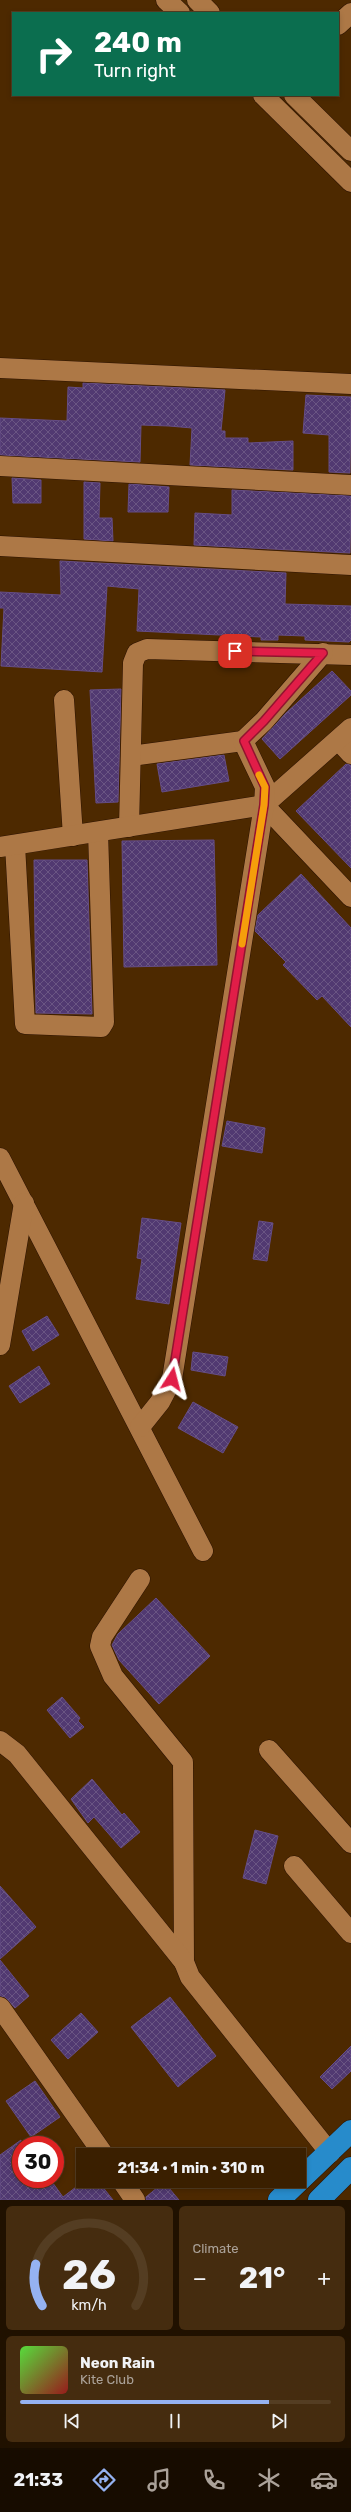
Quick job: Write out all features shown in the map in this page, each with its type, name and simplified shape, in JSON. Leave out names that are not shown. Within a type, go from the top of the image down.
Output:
[{"type":"highway","points":[[279,2200],[330,2153],[351,2130]]},
{"type":"highway","points":[[319,2200],[351,2168]]},
{"type":"street","points":[[166,0],[179,12]]},
{"type":"street","points":[[197,0],[209,12]]},
{"type":"street","points":[[339,24],[351,12]]},
{"type":"street","points":[[264,96],[351,182]]},
{"type":"street","points":[[295,96],[351,151]]},
{"type":"street","points":[[321,152],[336,137]]},
{"type":"street","points":[[0,368],[351,384]]},
{"type":"street","points":[[0,466],[351,485]]},
{"type":"street","points":[[0,546],[351,566]]},
{"type":"street","points":[[129,827],[133,662],[137,654],[147,649],[351,655]]},
{"type":"street","points":[[131,756],[244,741],[264,721],[323,653]]},
{"type":"street","points":[[64,700],[73,836]]},
{"type":"street","points":[[140,1426],[160,1402],[172,1379],[264,805],[265,787],[244,741]]},
{"type":"street","points":[[98,832],[104,1022],[100,1027],[25,1024],[8,846],[264,805],[346,741]]},
{"type":"street","points":[[264,805],[351,896]]},
{"type":"street","points":[[0,1158],[140,1426],[203,1551]]},
{"type":"street","points":[[0,1345],[24,1204]]},
{"type":"street","points":[[140,1579],[102,1637],[100,1646],[113,1676],[183,1762],[184,1962]]},
{"type":"street","points":[[0,1741],[17,1754],[184,1962],[190,1977],[330,2153]]},
{"type":"street","points":[[269,1750],[351,1843]]},
{"type":"street","points":[[294,1866],[351,1933]]},
{"type":"street","points":[[0,2007],[99,2148]]},
{"type":"street","points":[[127,2188],[135,2200]]},
{"type":"building","points":[[83,383],[225,390],[221,431],[225,431],[225,438],[248,438],[248,443],[293,441],[293,470],[190,465],[192,428],[169,426],[141,425],[140,462],[0,455],[0,418],[67,421],[68,387],[83,388]]},
{"type":"building","points":[[306,395],[351,397],[350,473],[329,472],[329,435],[303,433]]},
{"type":"building","points":[[12,478],[41,480],[41,503],[13,503]]},
{"type":"building","points":[[84,482],[100,483],[99,518],[112,518],[113,541],[84,539]]},
{"type":"building","points":[[129,484],[169,487],[168,512],[128,512]]},
{"type":"building","points":[[232,490],[351,496],[350,553],[194,545],[195,513],[232,515]]},
{"type":"building","points":[[60,561],[286,573],[285,604],[351,606],[351,640],[349,642],[305,640],[305,636],[278,635],[278,640],[261,640],[261,637],[137,631],[139,589],[107,586],[102,672],[1,666],[4,608],[0,608],[0,592],[61,595]]},
{"type":"building","points":[[332,671],[351,691],[351,695],[280,759],[262,739],[286,713]]},
{"type":"building","points":[[121,689],[118,802],[96,803],[90,690]]},
{"type":"building","points":[[224,755],[229,781],[162,792],[157,764]]},
{"type":"building","points":[[346,764],[351,765],[351,868],[296,811]]},
{"type":"building","points":[[214,840],[217,965],[124,967],[122,841]]},
{"type":"building","points":[[34,860],[87,860],[92,1014],[36,1013]]},
{"type":"building","points":[[301,874],[351,928],[351,1027],[322,996],[317,1000],[283,965],[286,962],[255,931],[258,915]]},
{"type":"building","points":[[227,1121],[265,1128],[262,1153],[222,1146]]},
{"type":"building","points":[[142,1218],[181,1223],[169,1304],[136,1299],[142,1259],[137,1258]]},
{"type":"building","points":[[259,1221],[273,1223],[267,1261],[253,1259]]},
{"type":"building","points":[[47,1316],[59,1335],[33,1351],[22,1331]]},
{"type":"building","points":[[193,1352],[228,1357],[225,1376],[191,1370]]},
{"type":"building","points":[[39,1366],[50,1384],[20,1403],[9,1386]]},
{"type":"building","points":[[193,1402],[238,1427],[223,1453],[178,1428]]},
{"type":"building","points":[[156,1598],[210,1656],[159,1704],[119,1660],[112,1645],[118,1634]]},
{"type":"building","points":[[62,1697],[80,1718],[78,1721],[84,1727],[70,1738],[47,1710]]},
{"type":"building","points":[[92,1779],[122,1815],[124,1813],[140,1832],[121,1848],[94,1817],[88,1823],[71,1799]]},
{"type":"building","points":[[255,1830],[278,1836],[266,1884],[243,1878]]},
{"type":"building","points":[[0,1886],[36,1927],[0,1959]]},
{"type":"building","points":[[0,1960],[29,1996],[15,2008],[5,1997],[0,1996]]},
{"type":"building","points":[[170,1997],[216,2056],[178,2087],[131,2027]]},
{"type":"building","points":[[81,2013],[98,2032],[68,2059],[51,2040]]},
{"type":"building","points":[[351,2046],[351,2071],[332,2089],[320,2077]]},
{"type":"building","points":[[35,2081],[60,2117],[30,2136],[6,2101]]},
{"type":"building","points":[[12,2146],[12,2188],[56,2188],[63,2197],[76,2187],[104,2188],[113,2200],[0,2200],[0,2155]]},
{"type":"building","points":[[157,2188],[169,2188],[179,2200],[146,2200],[146,2197]]},
{"type":"slow traffic","points":[[242,944],[264,805],[265,787],[259,775]]},
{"type":"route","points":[[172,1379],[222,1076],[264,805],[265,787],[244,741],[264,721],[323,653],[235,651]]}]
